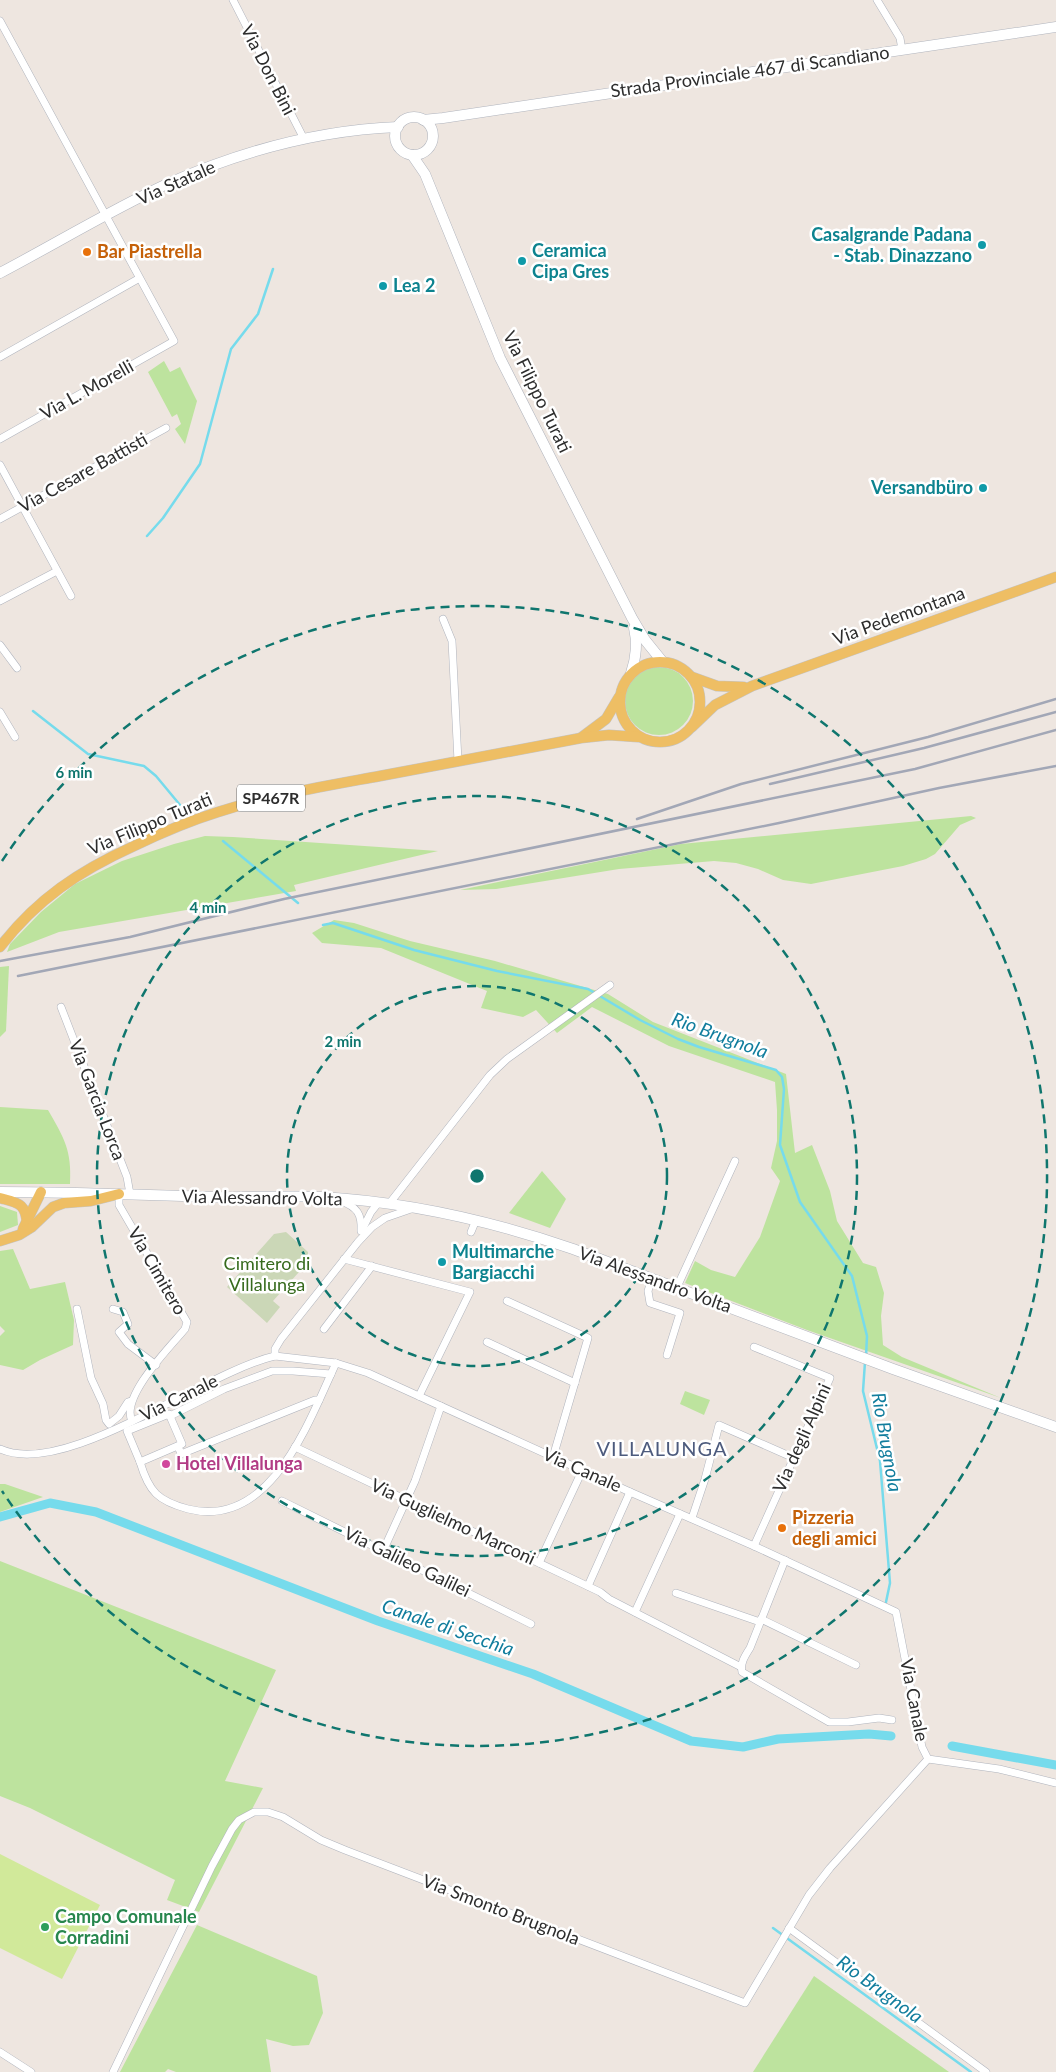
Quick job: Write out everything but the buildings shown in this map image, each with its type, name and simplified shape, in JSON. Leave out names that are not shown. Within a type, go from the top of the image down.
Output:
[{"type":"main road","name":"Strada Provinciale 467 di Scandiano","points":[[443,118],[1056,27]]},
{"type":"main road","name":"Via Statale","points":[[0,273],[167,185],[215,164],[272,146],[365,130],[398,127],[406,119],[412,117],[423,120],[443,118]]},
{"type":"main road","points":[[432,133],[443,118]]},
{"type":"main road","points":[[412,154],[425,151],[431,143],[431,127],[423,120]]},
{"type":"main road","points":[[397,143],[396,132],[398,127]]},
{"type":"main road","name":"Via Statale","points":[[365,130],[386,135],[397,143],[403,151],[412,154]]},
{"type":"main road","name":"Via Filippo Turati","points":[[425,151],[425,174]]},
{"type":"main road","name":"Via Filippo Turati","points":[[412,154],[425,174],[500,358],[632,618]]},
{"type":"main road","name":"Via Pedemontana","points":[[752,686],[1056,577]]},
{"type":"main road","name":"SP467R","points":[[632,618],[645,640],[662,661],[679,666],[692,678]]},
{"type":"main road","name":"SP467R","points":[[620,697],[636,660],[637,641],[632,618]]},
{"type":"main road","points":[[631,673],[640,666],[662,661]]},
{"type":"main road","points":[[692,678],[717,686],[740,688],[752,686]]},
{"type":"main road","points":[[692,678],[698,689],[700,702],[698,715],[692,727]]},
{"type":"main road","points":[[692,727],[715,705],[752,686]]},
{"type":"main road","points":[[620,697],[623,719],[629,729],[638,736]]},
{"type":"main road","name":"Via Filippo Turati","points":[[581,738],[606,719],[620,697]]},
{"type":"main road","name":"SP467R","points":[[638,736],[657,743],[667,742],[677,739],[692,727]]},
{"type":"main road","name":"Via Filippo Turati","points":[[0,947],[24,917],[59,887],[101,861],[164,832],[243,804],[581,738],[609,735],[638,736]]},
{"type":"main road","name":"Via Alessandro Volta","points":[[0,1192],[214,1197],[321,1197],[384,1203],[476,1220],[528,1234],[652,1278],[855,1355],[1056,1427]]},
{"type":"main road","points":[[38,1220],[43,1204],[41,1192]]},
{"type":"main road","points":[[19,1235],[27,1224],[41,1192]]},
{"type":"main road","points":[[0,1241],[19,1235],[32,1227],[53,1207],[64,1203],[91,1201],[124,1194]]},
{"type":"main road","points":[[0,1198],[20,1204],[25,1209],[27,1224]]},
{"type":"street","name":"Via Don Bini","points":[[234,0],[304,140]]},
{"type":"street","points":[[877,0],[900,38],[902,50]]},
{"type":"street","points":[[0,21],[138,279],[0,357]]},
{"type":"street","name":"Via L. Morelli","points":[[0,439],[174,341],[138,279]]},
{"type":"street","name":"Via Cesare Battisti","points":[[0,519],[166,428]]},
{"type":"street","points":[[0,465],[71,596]]},
{"type":"street","points":[[0,601],[57,571]]},
{"type":"street","points":[[443,619],[452,642],[458,761]]},
{"type":"street","points":[[0,645],[16,668]]},
{"type":"street","points":[[0,712],[15,737]]},
{"type":"street","points":[[372,1227],[384,1203],[490,1075],[508,1059],[610,985]]},
{"type":"street","name":"Via Garcia Lorca","points":[[61,1007],[127,1177],[124,1194]]},
{"type":"street","points":[[677,1287],[735,1161]]},
{"type":"street","name":"Via Cimitero","points":[[77,1309],[91,1378],[103,1404],[106,1420],[109,1424],[119,1416],[128,1402],[132,1401],[143,1382],[185,1329],[187,1322],[119,1205],[124,1194]]},
{"type":"street","points":[[321,1197],[355,1207],[360,1214],[361,1231]]},
{"type":"street","points":[[358,1242],[361,1231],[371,1212],[384,1203]]},
{"type":"street","points":[[274,1356],[274,1348],[344,1259],[372,1227],[384,1218],[417,1208]]},
{"type":"street","points":[[471,1232],[476,1220]]},
{"type":"street","points":[[344,1259],[470,1292],[419,1396]]},
{"type":"street","points":[[324,1329],[372,1266]]},
{"type":"street","points":[[652,1278],[648,1291],[650,1303],[680,1314],[667,1355]]},
{"type":"street","points":[[506,1302],[588,1338],[553,1457]]},
{"type":"street","points":[[113,1309],[124,1312],[128,1324],[119,1332],[128,1344],[156,1365]]},
{"type":"street","points":[[488,1342],[575,1382]]},
{"type":"street","name":"Via degli Alpini","points":[[754,1346],[830,1378],[754,1546]]},
{"type":"street","name":"Via Canale","points":[[126,1428],[132,1421],[216,1379],[265,1358],[274,1356],[336,1363],[368,1373],[582,1471],[786,1560],[896,1612],[922,1747],[928,1759],[998,1769],[1056,1784]]},
{"type":"street","points":[[126,1428],[146,1480],[159,1498],[179,1507],[200,1512],[217,1512],[236,1507],[254,1497],[279,1472],[295,1447],[336,1363]]},
{"type":"street","name":"Via Canale","points":[[0,1450],[18,1456],[47,1454],[169,1414],[170,1416],[224,1389],[272,1371],[293,1370],[331,1374]]},
{"type":"street","points":[[178,1446],[181,1454],[319,1400]]},
{"type":"street","points":[[132,1401],[129,1415],[132,1421]]},
{"type":"street","points":[[382,1550],[415,1481],[441,1406]]},
{"type":"street","points":[[158,1408],[162,1417]]},
{"type":"street","points":[[140,1462],[182,1444],[170,1416]]},
{"type":"street","points":[[692,1518],[719,1425],[794,1458]]},
{"type":"street","name":"Via Guglielmo Marconi","points":[[295,1447],[588,1586],[609,1599],[741,1667],[742,1672],[747,1676],[830,1722],[879,1718],[892,1720]]},
{"type":"street","points":[[539,1563],[582,1471]]},
{"type":"street","points":[[588,1586],[630,1492]]},
{"type":"street","name":"Via Galileo Galilei","points":[[282,1501],[531,1624]]},
{"type":"street","points":[[635,1612],[680,1514]]},
{"type":"street","points":[[741,1667],[786,1560]]},
{"type":"street","points":[[676,1593],[761,1621],[856,1665]]},
{"type":"street","name":"Via Smonto Brugnola","points":[[113,2072],[222,1846],[239,1820],[254,1812],[275,1814],[321,1840],[345,1850],[746,2003],[818,1882],[928,1759]]},
{"type":"street","points":[[786,1934],[986,2072]]},
{"type":"street","points":[[0,2052],[31,2072]]},
{"type":"green space","points":[[164,361],[170,372],[180,367],[197,401],[185,444],[175,429],[181,424],[177,414],[172,417],[148,372]]},
{"type":"green space","points":[[659,667],[672,670],[683,677],[690,688],[693,701],[690,714],[683,725],[672,732],[659,735],[646,732],[635,725],[628,714],[625,701],[628,688],[635,677],[646,670]]},
{"type":"green space","points":[[971,816],[976,818],[960,825],[935,854],[926,859],[903,866],[811,884],[783,880],[758,869],[736,863],[714,861],[619,869],[496,889],[460,890],[681,844]]},
{"type":"green space","points":[[205,836],[438,851],[294,885],[296,891],[59,932],[7,952],[10,944],[41,912],[75,884],[122,861]]},
{"type":"green space","points":[[334,920],[354,923],[410,941],[495,961],[608,994],[653,1022],[786,1074],[795,1153],[812,1145],[830,1191],[837,1221],[863,1263],[876,1267],[884,1293],[881,1316],[883,1345],[902,1357],[1001,1398],[807,1330],[685,1283],[695,1261],[711,1270],[735,1277],[760,1237],[780,1181],[771,1168],[777,1141],[775,1082],[669,1046],[592,1007],[557,1033],[536,1010],[523,1017],[481,1008],[487,991],[381,948],[322,943],[312,933]]},
{"type":"green space","points":[[9,966],[6,1031],[0,1037],[0,967]]},
{"type":"green space","points":[[0,1107],[48,1110],[66,1145],[70,1162],[70,1184],[0,1184]]},
{"type":"green space","points":[[542,1171],[566,1199],[550,1228],[509,1213]]},
{"type":"green space","points":[[0,1206],[17,1212],[18,1225],[0,1232]]},
{"type":"green space","name":"Cimitero di Villalunga","points":[[286,1232],[308,1252],[308,1262],[273,1301],[280,1307],[267,1323],[227,1287],[274,1234]]},
{"type":"green space","points":[[13,1249],[30,1289],[65,1282],[74,1320],[73,1345],[23,1370],[0,1365],[0,1336],[5,1331],[0,1326],[0,1251]]},
{"type":"green space","points":[[685,1391],[710,1400],[704,1415],[680,1404]]},
{"type":"green space","points":[[0,1484],[5,1484],[43,1497],[0,1512]]},
{"type":"green space","points":[[0,1561],[276,1670],[225,1781],[263,1788],[199,1912],[167,1900],[175,1880],[30,1808],[0,1796]]},
{"type":"green space","name":"Campo Comunale Corradini","points":[[0,1854],[100,1905],[62,1979],[0,1948]]},
{"type":"green space","points":[[197,1925],[317,1976],[323,2013],[309,2045],[293,2046],[266,2039],[271,2072],[176,2072],[168,2069],[165,2072],[120,2072]]},
{"type":"green space","points":[[814,1976],[949,2072],[753,2072]]},
{"type":"waterway","points":[[147,536],[163,518],[200,464],[231,349],[258,314],[273,269]]},
{"type":"waterway","name":"Rio Brugnola","points":[[33,711],[88,754],[144,766],[156,776],[185,811]]},
{"type":"waterway","name":"Rio Brugnola","points":[[223,841],[298,903]]},
{"type":"waterway","name":"Rio Brugnola","points":[[323,925],[333,923],[414,950],[497,971],[588,989],[640,1020],[678,1039],[776,1070],[782,1077],[784,1089],[780,1145],[800,1202],[852,1276],[867,1336],[866,1357]]},
{"type":"waterway","name":"Rio Brugnola","points":[[865,1362],[863,1391],[880,1461],[890,1583],[886,1602]]},
{"type":"waterway","name":"Canale di Secchia","points":[[0,1517],[50,1503],[96,1512],[378,1621],[533,1674],[691,1741],[743,1747],[778,1739],[869,1734],[891,1736]]},
{"type":"waterway","name":"Canale di Secchia","points":[[952,1746],[1056,1765]]},
{"type":"waterway","name":"Rio Brugnola","points":[[773,1928],[971,2072]]},
{"type":"railway","points":[[637,819],[741,784],[928,737],[1056,699]]},
{"type":"railway","points":[[770,784],[924,748],[1056,712]]},
{"type":"railway","points":[[0,961],[130,937],[284,899],[915,769],[1056,730]]},
{"type":"railway","points":[[18,976],[779,823],[939,788],[1056,766]]},
{"type":"place","name":"Casalgrande Padana - Stab. Dinazzano","points":[[982,245]]},
{"type":"place","name":"Bar Piastrella","points":[[87,252]]},
{"type":"place","name":"Ceramica Cipa Gres","points":[[522,261]]},
{"type":"place","name":"Lea 2","points":[[383,286]]},
{"type":"place","name":"Versandbüro","points":[[983,488]]},
{"type":"place","name":"Multimarche Bargiacchi","points":[[442,1262]]},
{"type":"place","name":"Hotel Villalunga","points":[[166,1464]]},
{"type":"place","name":"Pizzeria degli amici","points":[[782,1528]]},
{"type":"place","name":"Campo Comunale Corradini","points":[[45,1927]]},
{"type":"district","name":"VILLALUNGA","points":[[662,1449]]}]
